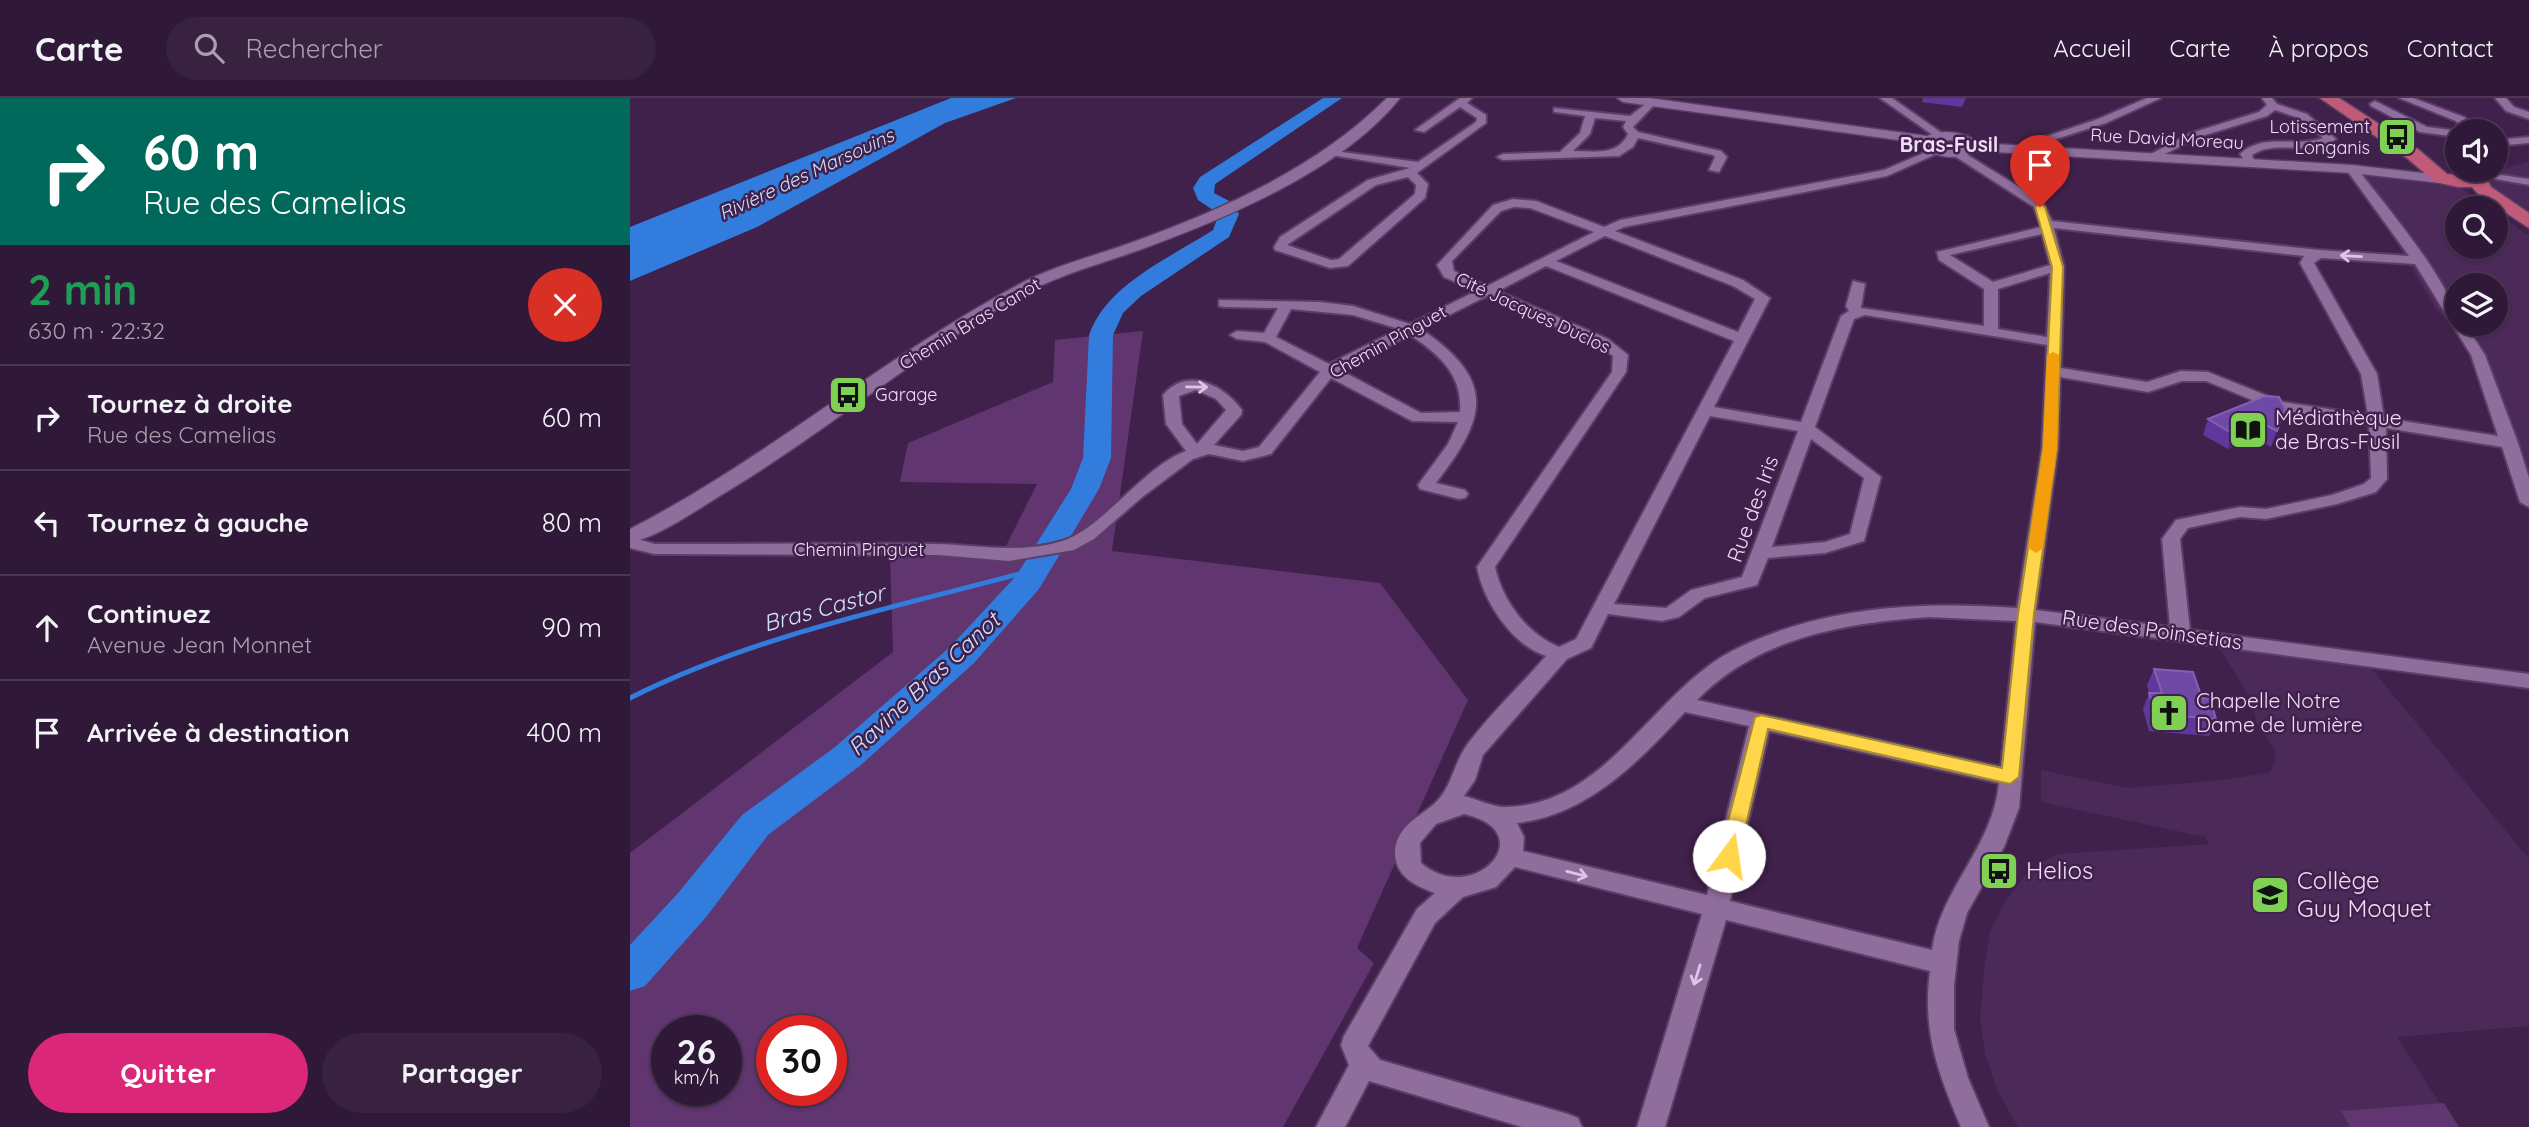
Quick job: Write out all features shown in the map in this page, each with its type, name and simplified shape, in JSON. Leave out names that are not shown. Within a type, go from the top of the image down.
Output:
[{"type":"main road","points":[[2328,98],[2413,154],[2445,168]]},
{"type":"main road","points":[[2468,182],[2482,196]]},
{"type":"main road","points":[[2472,182],[2529,222]]},
{"type":"main road","points":[[2508,217],[2529,231]]},
{"type":"street","name":"Chemin Bras Canot","points":[[630,539],[714,493],[826,415],[1020,290],[1242,199],[1331,152],[1362,131],[1395,98]]},
{"type":"street","points":[[1623,98],[1934,138],[1962,138],[1974,147]]},
{"type":"street","points":[[1885,98],[1934,138]]},
{"type":"street","points":[[2012,150],[2092,125],[2156,98]]},
{"type":"street","points":[[2350,112],[2394,98]]},
{"type":"street","points":[[2404,98],[2460,119]]},
{"type":"street","points":[[2500,98],[2510,109],[2529,116]]},
{"type":"street","points":[[1415,169],[1422,184],[1421,195],[1349,260],[1330,264],[1280,247],[1284,240],[1372,182],[1415,169],[1481,123],[1482,117],[1464,100],[1420,130]]},
{"type":"street","points":[[1651,102],[1632,119],[1628,127],[1633,134],[1717,153],[1721,157],[1715,170]]},
{"type":"street","points":[[2151,157],[2196,135],[2263,114],[2270,102],[2303,116],[2331,139],[2320,143],[2255,148],[2246,154],[2251,163]]},
{"type":"street","points":[[2375,104],[2424,130],[2445,133]]},
{"type":"street","points":[[1559,110],[1632,119]]},
{"type":"street","points":[[1564,154],[1585,134],[1591,114]]},
{"type":"street","points":[[1503,157],[1619,153],[1629,145],[1633,134]]},
{"type":"street","points":[[1934,138],[1927,146],[1937,151],[1957,153],[1974,147]]},
{"type":"street","points":[[2508,142],[2529,140]]},
{"type":"street","name":"Rue David Moreau","points":[[1974,147],[2445,174]]},
{"type":"street","name":"Chemin Pinguet","points":[[630,539],[654,549],[939,550],[1009,555],[1068,546],[1088,535],[1135,494],[1198,451],[1214,449],[1243,456],[1265,451],[1329,370],[1602,232],[1640,218],[1887,173],[1937,151]]},
{"type":"street","points":[[1331,152],[1415,169]]},
{"type":"street","points":[[1957,153],[2038,204],[2057,267],[2050,448],[2026,614],[2008,808],[1992,847],[1955,912],[1946,941],[1941,1029],[1954,1078],[1975,1127]]},
{"type":"street","points":[[2352,169],[2419,260],[2445,302]]},
{"type":"street","points":[[2508,180],[2528,182]]},
{"type":"street","name":"Cité Jacques Duclos","points":[[1443,808],[1464,780],[1474,751],[1560,654],[1574,650],[1584,643],[1763,298],[1757,292],[1532,204],[1513,203],[1497,208],[1444,265],[1455,279],[1603,342],[1621,355],[1619,372],[1486,566],[1487,581],[1494,595],[1537,646],[1560,654]]},
{"type":"street","points":[[2057,267],[1991,287],[1944,257],[1942,252],[2047,227],[2319,254],[2419,260]]},
{"type":"street","points":[[2181,635],[2171,539],[2175,530],[2195,519],[2240,512],[2266,514],[2337,499],[2351,492],[2370,488],[2379,479],[2381,466],[2377,422],[2369,374],[2307,263],[2312,256],[2319,254]]},
{"type":"street","points":[[1544,261],[1742,339]]},
{"type":"street","points":[[1858,285],[1853,306],[1857,312],[2053,342]]},
{"type":"street","points":[[1990,333],[1991,287]]},
{"type":"street","points":[[1224,303],[1287,304],[1359,312],[1410,328],[1446,352],[1466,381],[1469,400],[1462,436],[1426,485],[1459,494]]},
{"type":"street","points":[[1268,338],[1287,304]]},
{"type":"street","name":"Rue des Iris","points":[[1603,607],[1643,615],[1672,613],[1698,594],[1745,584],[1761,552],[1805,427],[1833,358],[1844,320],[1857,312]]},
{"type":"street","points":[[1237,335],[1268,338],[1418,418],[1466,417]]},
{"type":"street","points":[[2466,336],[2478,355],[2529,502]]},
{"type":"street","points":[[2052,371],[2148,387],[2181,376],[2208,377],[2280,406],[2510,443]]},
{"type":"street","points":[[1705,410],[1805,427],[1873,477],[1858,537],[1837,546],[1761,552]]},
{"type":"street","name":"Rue des Poinsetias","points":[[1499,816],[1542,810],[1583,790],[1624,762],[1684,704],[1702,682],[1737,658],[1784,637],[1836,621],[1936,608],[2026,614],[2529,681]]},
{"type":"street","points":[[1684,704],[2010,777]]},
{"type":"street","points":[[1651,1127],[1716,910],[1761,721]]},
{"type":"street","points":[[1464,780],[1475,806]]},
{"type":"street","points":[[1475,806],[1499,816],[1507,824],[1512,848],[1496,876],[1484,882],[1456,888],[1424,878],[1409,861],[1408,840],[1421,821],[1443,808],[1475,806]]},
{"type":"street","name":"Rue des Poinsetias","points":[[1512,848],[1542,810]]},
{"type":"street","points":[[1512,848],[1716,910],[1944,964]]},
{"type":"street","points":[[1424,878],[1426,916]]},
{"type":"street","points":[[1456,888],[1426,916],[1354,1045],[1363,1065],[1568,1127]]},
{"type":"street","points":[[1330,1127],[1363,1065]]},
{"type":"shaded area","points":[[2529,162],[2529,219],[2508,206],[2508,196],[2492,196],[2469,182],[2508,182],[2508,167]]},
{"type":"shaded area","points":[[2436,171],[2445,177],[2445,182],[2452,182],[2472,196],[2445,196],[2445,259],[2508,259],[2508,221],[2529,236],[2529,514],[2510,443],[2478,355],[2461,336],[2508,336],[2508,273],[2445,273],[2445,319],[2436,309],[2354,172]]},
{"type":"shaded area","points":[[1143,331],[1112,551],[1380,583],[1468,700],[1357,948],[1374,963],[1283,1127],[630,1127],[630,853],[893,652],[890,557],[1005,548],[1037,484],[900,482],[908,443],[1053,382],[1055,340]]},
{"type":"shaded area","name":"Collège Guy Moquet","points":[[2219,647],[2371,668],[2529,859],[2529,1026],[2397,1037],[2455,1127],[2018,1127],[1998,1092],[1985,1054],[1980,1018],[1985,962],[1990,932],[2003,905],[2029,870],[2057,854],[2209,844],[2205,837],[2041,802],[2041,770],[2127,788],[2224,780],[2270,772],[2275,761],[2275,749],[2257,724],[2251,699]]},
{"type":"shaded area","points":[[2444,1103],[2459,1127],[2350,1127],[2341,1111]]},
{"type":"water","name":"Rivière des Marsouins","points":[[951,98],[1016,98],[945,123],[757,227],[630,281],[630,227]]},
{"type":"building","points":[[2265,396],[2279,397],[2285,409],[2277,431],[2262,423],[2233,434],[2208,419]]},
{"type":"building","points":[[2154,669],[2193,672],[2202,698],[2210,699],[2216,719],[2156,714],[2149,693],[2162,693]]},
{"type":"waterway","name":"Ravine Bras Canot","points":[[630,973],[693,904],[755,825],[848,756],[962,655],[1028,582],[1085,489],[1097,458],[1101,335],[1105,323],[1114,309],[1133,291],[1222,233],[1229,214],[1222,205],[1205,196],[1203,188],[1207,181],[1334,98]]},
{"type":"waterway","name":"Bras Castor","points":[[630,698],[728,656],[778,639],[1034,570]]},
{"type":"slow traffic","points":[[2036,548],[2050,448],[2053,355]]},
{"type":"place","name":"Lotissement Longanis","points":[[2397,137]]},
{"type":"place","name":"Garage","points":[[848,395]]},
{"type":"place","name":"Médiathèque de Bras-Fusil","points":[[2248,430]]},
{"type":"place","name":"Chapelle Notre Dame de lumière","points":[[2169,713]]},
{"type":"place","name":"Helios","points":[[1999,871]]},
{"type":"place","name":"Collège Guy Moquet","points":[[2270,895]]},
{"type":"district","name":"Bras-Fusil","points":[[1949,145]]},
{"type":"route","points":[[1729,856],[1761,721],[2010,777],[2026,614],[2050,448],[2057,267],[2040,207]]}]
